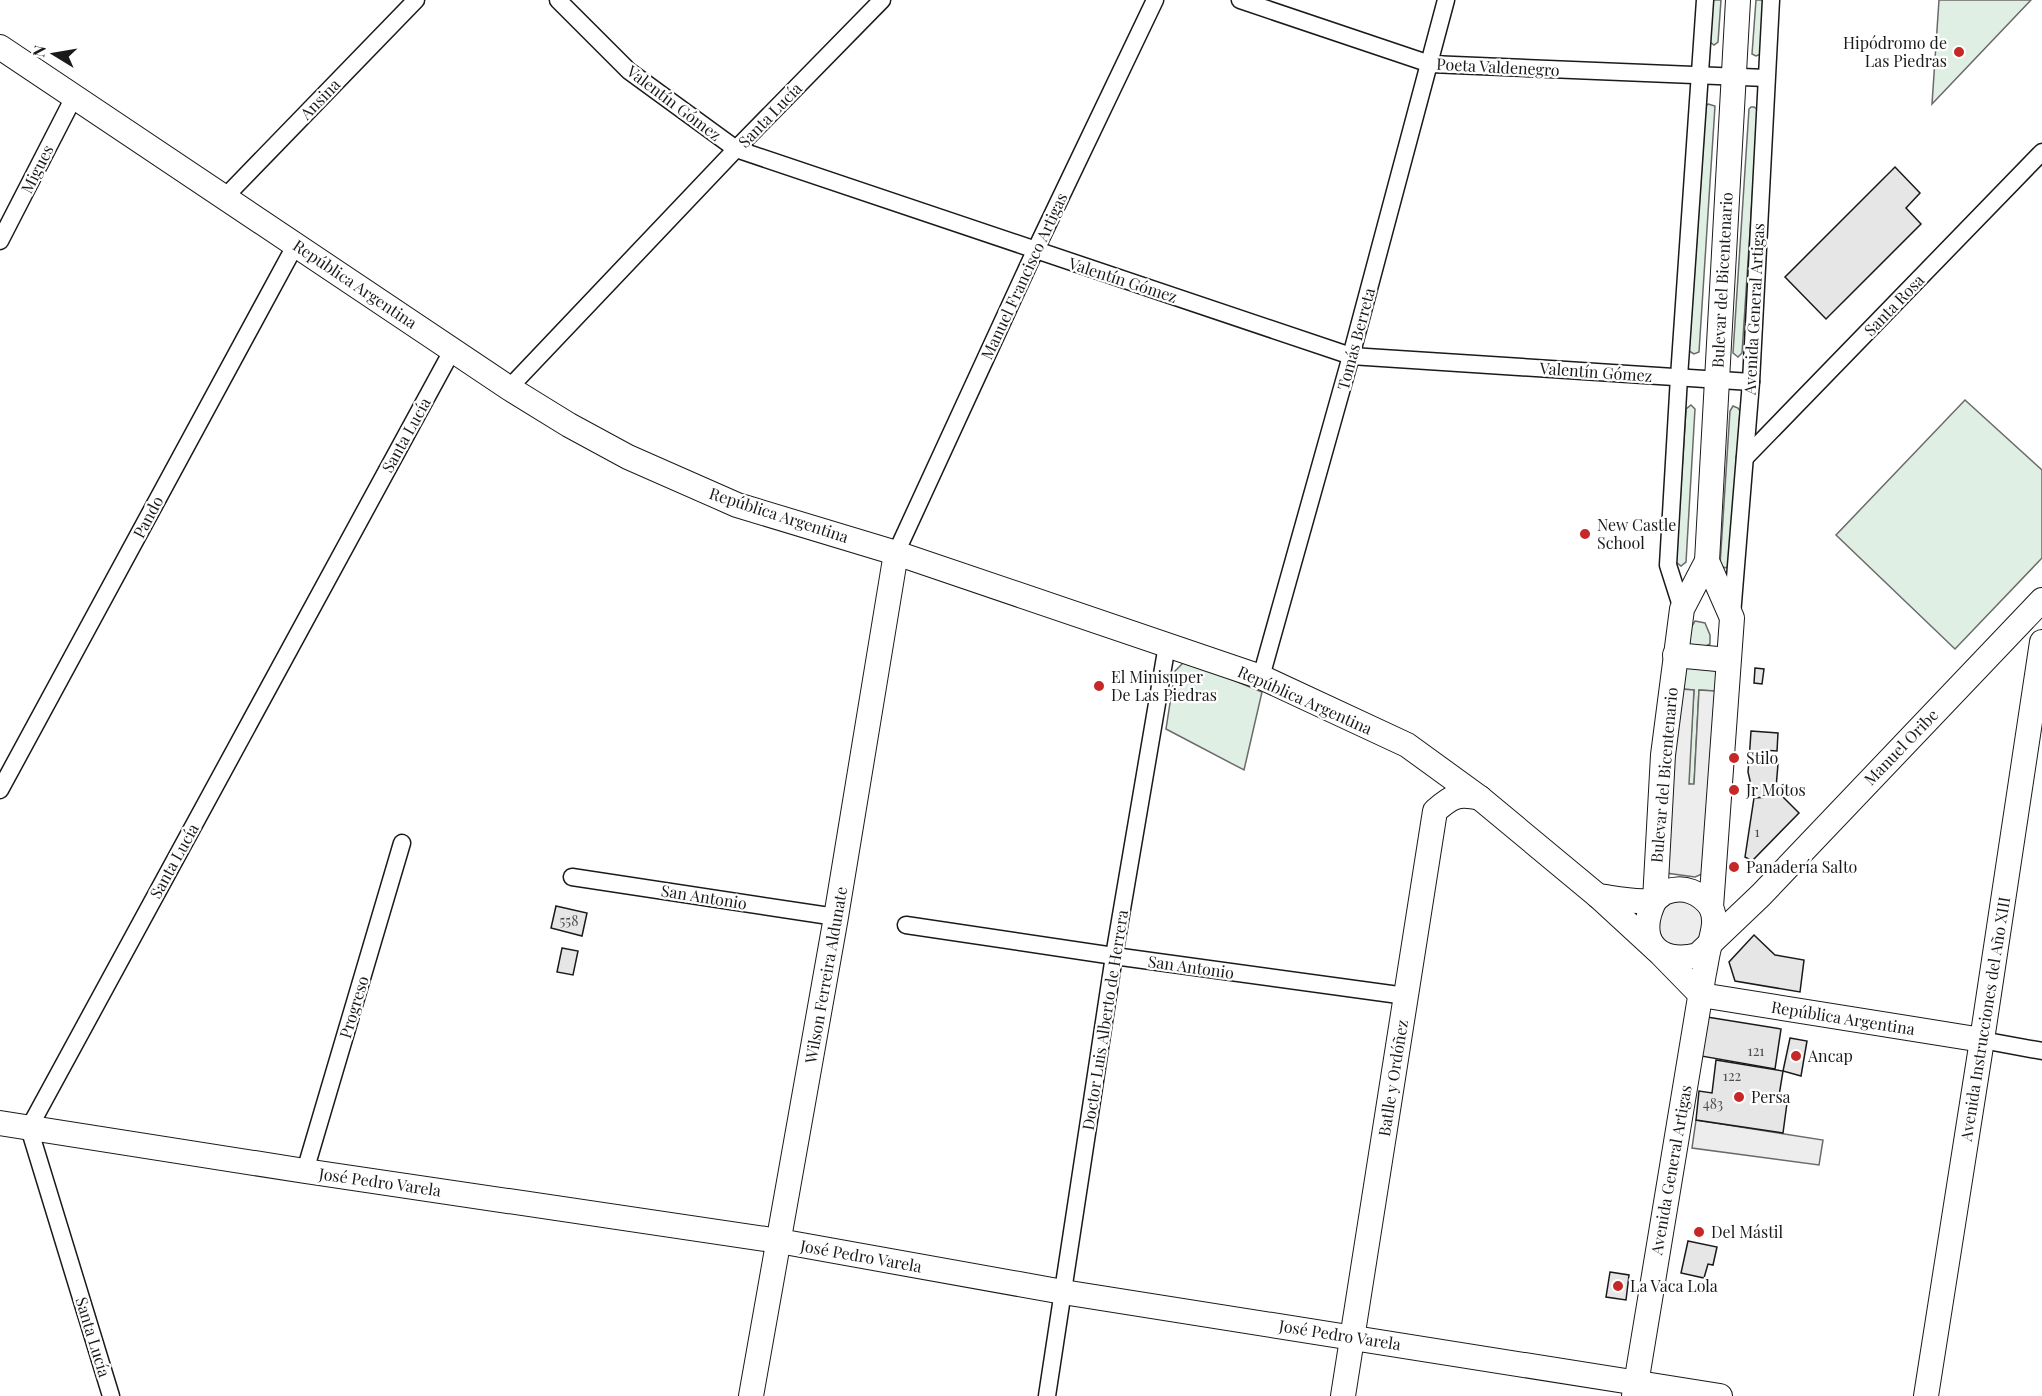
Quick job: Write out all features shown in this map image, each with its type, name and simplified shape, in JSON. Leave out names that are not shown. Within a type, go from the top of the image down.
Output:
[{"type":"street","name":"Ansina","points":[[224,198],[416,0]]},
{"type":"street","name":"Valentín Gómez","points":[[558,0],[629,71],[736,149],[1351,356],[1751,382]]},
{"type":"street","name":"Santa Lucía","points":[[509,388],[736,149],[882,0]]},
{"type":"street","name":"Manuel Francisco Artigas","points":[[896,553],[1035,251],[1155,0]]},
{"type":"street","name":"Poeta Valdenegro","points":[[1240,0],[1430,64],[1766,78]]},
{"type":"street","name":"Tomás Berreta","points":[[1261,677],[1351,356],[1446,0]]},
{"type":"street","points":[[1682,609],[1668,565],[1705,0]]},
{"type":"street","name":"Bulevar del Bicentenario","points":[[1661,954],[1653,946],[1648,936],[1647,921],[1654,900],[1664,755],[1682,609],[1707,561],[1738,0]]},
{"type":"street","name":"Avenida General Artigas","points":[[1732,618],[1751,382],[1771,0]]},
{"type":"street","name":"República Argentina","points":[[0,47],[509,388],[569,425],[628,457],[737,505],[896,553],[1261,677],[1407,745],[1480,798],[1598,896],[1661,954],[1701,995],[2042,1051]]},
{"type":"street","name":"Migues","points":[[0,241],[74,97]]},
{"type":"street","name":"Santa Rosa","points":[[1745,458],[2042,152]]},
{"type":"street","name":"Pando","points":[[0,790],[296,244]]},
{"type":"street","name":"Santa Lucía","points":[[111,1396],[29,1128],[453,349]]},
{"type":"street","name":"Wilson Ferreira Aldunate","points":[[751,1396],[836,918],[896,553]]},
{"type":"street","name":"Bulevar del Bicentenario","points":[[1707,561],[1732,618],[1711,907],[1715,916],[1715,929],[1710,944]]},
{"type":"street","name":"Manuel Oribe","points":[[1761,895],[2042,600]]},
{"type":"street","name":"Avenida Instrucciones del Año XIII","points":[[1926,1396],[2042,642]]},
{"type":"street","name":"Doctor Luis Alberto de Herrera","points":[[1047,1396],[1114,956],[1167,645]]},
{"type":"street","points":[[1675,655],[1728,660]]},
{"type":"street","name":"Batlle y Ordóñez","points":[[1343,1396],[1435,811],[1430,762]]},
{"type":"street","points":[[1435,811],[1448,799],[1457,796],[1480,798]]},
{"type":"street","name":"Progreso","points":[[305,1171],[402,843]]},
{"type":"street","name":"San Antonio","points":[[572,877],[836,918]]},
{"type":"street","points":[[1598,896],[1654,900],[1666,892],[1687,890],[1705,898],[1711,907],[1761,895]]},
{"type":"street","points":[[1661,954],[1674,958],[1698,955],[1761,895]]},
{"type":"street","name":"San Antonio","points":[[906,925],[1406,996]]},
{"type":"street","name":"Avenida General Artigas","points":[[1635,1389],[1710,944]]},
{"type":"street","name":"José Pedro Varela","points":[[0,1123],[779,1241],[1063,1292],[1352,1337],[1635,1389],[1720,1396]]},
{"type":"green space","points":[[1712,0],[1721,0],[1718,42],[1714,45],[1710,42]]},
{"type":"green space","points":[[1756,0],[1764,0],[1761,54],[1756,56],[1752,54]]},
{"type":"green space","name":"Hipódromo de Las Piedras","points":[[1939,0],[2031,0],[1932,104]]},
{"type":"green space","points":[[1708,104],[1715,106],[1699,352],[1694,354],[1689,351],[1706,106]]},
{"type":"green space","points":[[1751,107],[1758,110],[1742,353],[1738,357],[1733,353],[1749,109]]},
{"type":"green space","points":[[1965,400],[2042,470],[2042,558],[1955,649],[1836,535]]},
{"type":"green space","points":[[1691,405],[1695,409],[1686,562],[1681,566],[1676,562],[1686,409]]},
{"type":"green space","points":[[1733,406],[1740,411],[1730,566],[1725,568],[1720,565],[1730,411]]},
{"type":"green space","points":[[1695,621],[1705,623],[1710,635],[1710,644],[1706,646],[1689,645],[1687,634]]},
{"type":"green space","points":[[1184,662],[1262,692],[1244,770],[1166,729],[1175,671]]},
{"type":"green space","points":[[1679,668],[1719,668],[1715,691],[1699,690],[1694,785],[1688,784],[1694,690],[1681,689]]},
{"type":"shaded area","points":[[1681,689],[1694,690],[1689,784],[1694,784],[1699,690],[1715,691],[1702,874],[1695,877],[1666,873],[1668,790]]},
{"type":"shaded area","points":[[1681,901],[1697,908],[1704,924],[1697,940],[1681,947],[1665,940],[1658,924],[1665,908]]},
{"type":"shaded area","points":[[1696,1120],[1823,1140],[1819,1165],[1692,1148]]},
{"type":"building","points":[[1895,167],[1920,193],[1906,208],[1921,224],[1826,319],[1785,277]]},
{"type":"building","points":[[1755,668],[1764,669],[1762,684],[1754,683]]},
{"type":"building","points":[[1751,731],[1778,733],[1777,751],[1763,750],[1762,762],[1749,761]]},
{"type":"building","points":[[1749,761],[1778,764],[1776,788],[1785,784],[1782,796],[1754,798],[1748,772]]},
{"type":"building","points":[[1782,796],[1799,813],[1752,861],[1745,857],[1754,798]]},
{"type":"building","points":[[556,906],[587,913],[582,936],[551,928]]},
{"type":"building","points":[[1754,935],[1775,955],[1804,960],[1800,992],[1735,981],[1729,962]]},
{"type":"building","points":[[562,948],[578,951],[573,975],[557,972]]},
{"type":"building","points":[[1707,1017],[1781,1029],[1775,1069],[1701,1056]]},
{"type":"building","name":"Ancap","points":[[1790,1038],[1807,1041],[1801,1076],[1783,1071]]},
{"type":"building","name":"Persa","points":[[1716,1060],[1783,1071],[1778,1102],[1787,1103],[1783,1133],[1696,1120],[1699,1091],[1712,1093]]},
{"type":"building","points":[[1688,1241],[1717,1247],[1713,1265],[1708,1264],[1704,1278],[1681,1273]]},
{"type":"building","name":"La Vaca Lola","points":[[1610,1272],[1629,1275],[1626,1300],[1606,1297]]},
{"type":"place","name":"Hipódromo de Las Piedras","points":[[1959,52]]},
{"type":"place","name":"New Castle School","points":[[1585,534]]},
{"type":"place","name":"El Minisuper De Las Piedras","points":[[1099,686]]},
{"type":"place","name":"Stilo","points":[[1734,758]]},
{"type":"place","name":"Jr Motos","points":[[1734,790]]},
{"type":"place","name":"Panadería Salto","points":[[1734,867]]},
{"type":"place","name":"Ancap","points":[[1796,1056]]},
{"type":"place","name":"Persa","points":[[1739,1097]]},
{"type":"place","name":"Del Mástil","points":[[1699,1232]]},
{"type":"place","name":"La Vaca Lola","points":[[1618,1286]]}]
